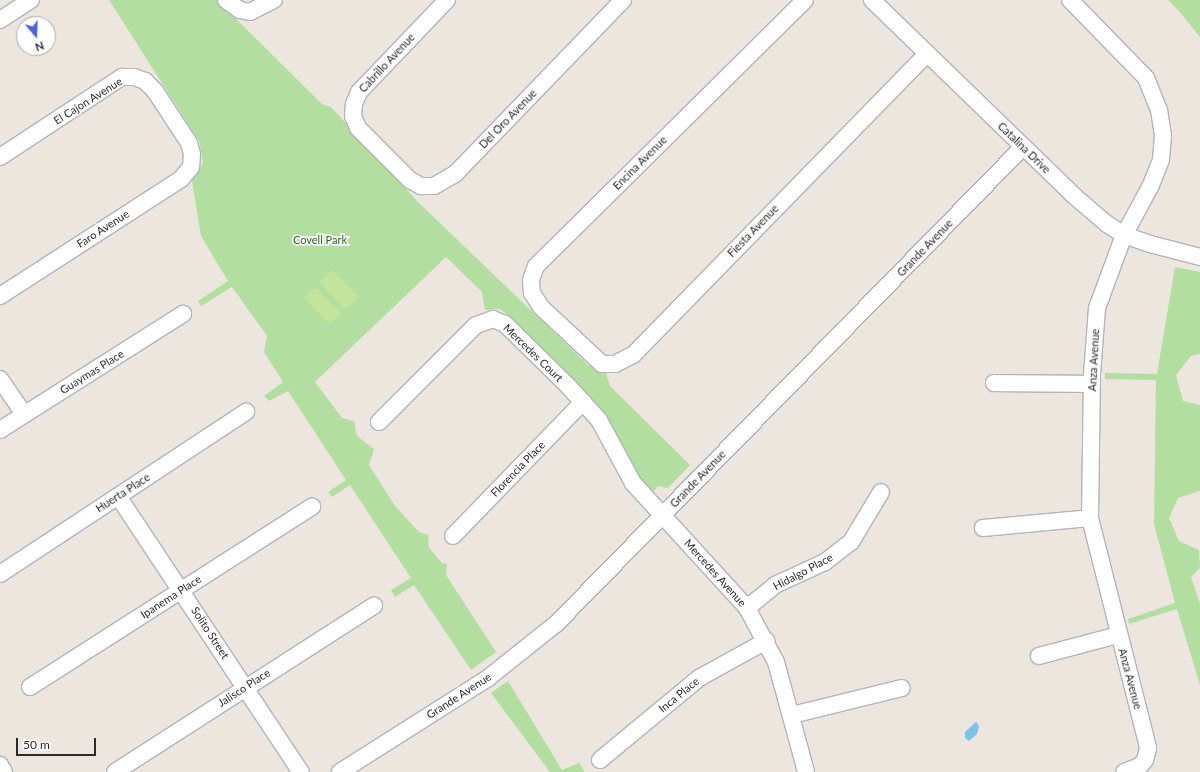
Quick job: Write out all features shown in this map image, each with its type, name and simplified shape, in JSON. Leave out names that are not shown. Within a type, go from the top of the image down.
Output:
[{"type":"street","points":[[0,20],[31,0]]},
{"type":"street","points":[[226,0],[240,10],[250,12],[274,0]]},
{"type":"street","name":"Cabrillo Avenue","points":[[382,151],[358,128],[353,116],[359,92],[447,0]]},
{"type":"street","name":"Del Oro Avenue","points":[[382,151],[410,180],[421,186],[434,186],[445,182],[623,0]]},
{"type":"street","name":"Encina Avenue","points":[[570,336],[541,307],[532,293],[531,280],[536,266],[805,0]]},
{"type":"street","name":"Catalina Drive","points":[[872,0],[1090,210],[1124,235],[1180,253],[1200,257]]},
{"type":"street","name":"Anza Avenue","points":[[1070,0],[1146,78],[1159,110],[1163,136],[1160,160],[1150,187],[1124,235],[1096,308],[1092,384],[1090,518],[1118,635],[1148,748],[1145,760],[1134,769],[1124,772]]},
{"type":"street","name":"Fiesta Avenue","points":[[570,336],[602,364],[615,364],[633,355],[927,54]]},
{"type":"street","name":"El Cajon Avenue","points":[[0,157],[122,77],[134,77],[145,81],[155,91],[189,143],[192,154]]},
{"type":"street","name":"Grande Avenue","points":[[340,772],[488,678],[523,652],[556,624],[1023,147]]},
{"type":"street","name":"Faro Avenue","points":[[0,296],[181,179],[191,167],[192,154]]},
{"type":"street","name":"Guaymas Place","points":[[0,430],[183,314]]},
{"type":"street","name":"Mercedes Court","points":[[379,422],[476,325],[488,319],[505,324],[583,402],[607,434],[633,483],[662,515]]},
{"type":"street","points":[[0,379],[24,414]]},
{"type":"street","points":[[994,383],[1092,384]]},
{"type":"street","name":"Florencia Place","points":[[453,536],[583,402]]},
{"type":"street","name":"Huerta Place","points":[[0,574],[246,412]]},
{"type":"street","name":"Hidalgo Place","points":[[747,608],[775,585],[825,562],[851,542],[881,492]]},
{"type":"street","name":"Solito Street","points":[[118,496],[182,590],[301,772]]},
{"type":"street","name":"Ipanema Place","points":[[30,687],[312,507]]},
{"type":"street","name":"Mercedes Avenue","points":[[662,515],[747,608],[766,641],[776,662],[792,715],[806,772]]},
{"type":"street","points":[[984,528],[1090,518]]},
{"type":"street","name":"Jalisco Place","points":[[115,772],[245,687],[374,606]]},
{"type":"street","points":[[1040,656],[1118,635]]},
{"type":"street","name":"Inca Place","points":[[600,760],[699,678],[766,641]]},
{"type":"street","points":[[792,715],[902,688]]},
{"type":"street","points":[[0,765],[4,772]]},
{"type":"green space","name":"Covell Park","points":[[109,0],[217,0],[322,104],[331,107],[419,203],[588,365],[606,373],[610,386],[690,465],[668,488],[658,486],[654,491],[648,489],[509,316],[500,309],[485,310],[482,292],[446,257],[315,382],[342,418],[354,421],[357,436],[374,449],[369,465],[395,506],[419,532],[428,535],[429,548],[442,563],[447,564],[446,575],[496,652],[471,670],[414,585],[395,597],[391,590],[411,578],[350,485],[332,497],[328,492],[346,480],[288,391],[269,401],[264,396],[283,382],[264,352],[267,336],[232,287],[201,306],[198,301],[228,281],[201,236],[192,181],[203,163],[199,141]]},
{"type":"green space","points":[[1168,0],[1200,0],[1200,37],[1179,11]]},
{"type":"green space","points":[[1175,267],[1200,272],[1200,354],[1191,356],[1176,375],[1183,401],[1200,405],[1200,491],[1178,498],[1169,518],[1179,541],[1199,550],[1200,568],[1191,577],[1200,604],[1200,685],[1177,609],[1129,624],[1128,619],[1175,603],[1154,524],[1156,380],[1105,379],[1105,373],[1157,374]]},
{"type":"green space","points":[[332,270],[359,297],[346,310],[319,283]]},
{"type":"green space","points":[[315,287],[342,313],[331,324],[304,299]]},
{"type":"green space","points":[[508,681],[562,770],[579,763],[585,772],[550,772],[491,693]]},
{"type":"water","points":[[976,722],[979,726],[977,734],[969,741],[965,738],[965,732]]}]
